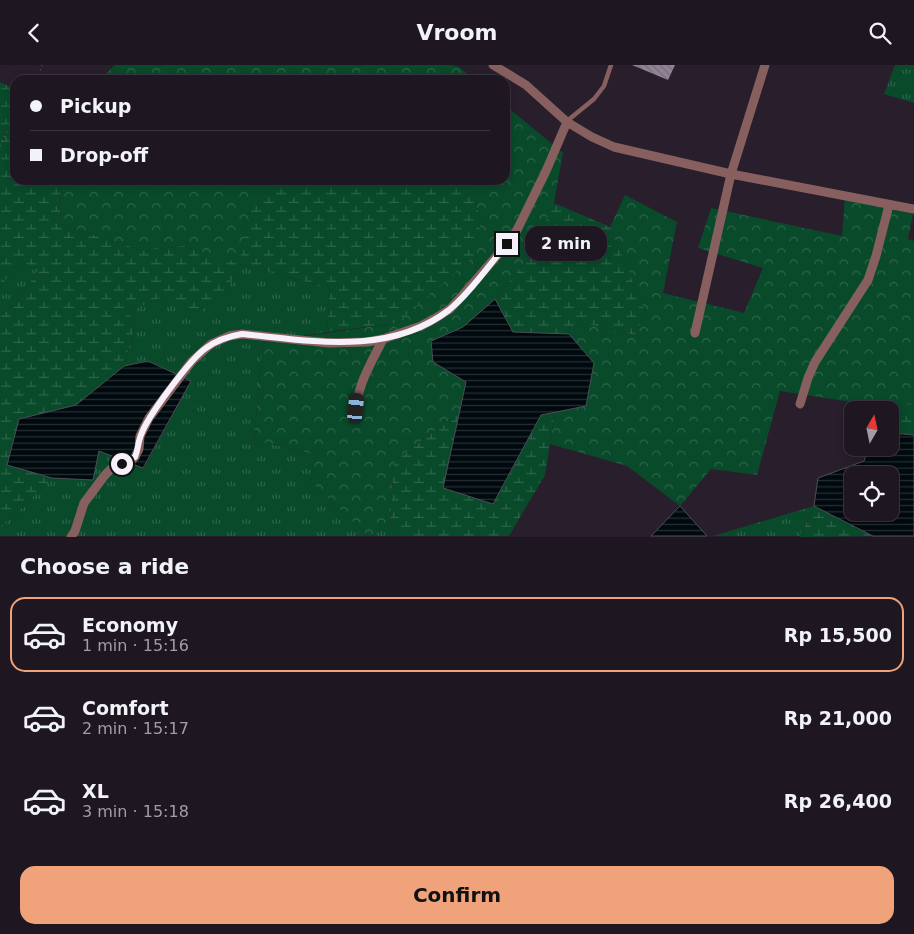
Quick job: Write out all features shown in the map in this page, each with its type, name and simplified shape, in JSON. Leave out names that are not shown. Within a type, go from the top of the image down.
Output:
[{"type":"street","points":[[493,65],[510,75]]},
{"type":"street","points":[[695,333],[731,174],[765,65]]},
{"type":"street","points":[[510,75],[526,85],[567,122],[592,137],[614,147],[731,174],[914,209]]},
{"type":"street","points":[[71,537],[75,531],[81,507],[99,481],[113,467],[135,457],[139,449],[140,436],[149,418],[192,361],[211,344],[230,336],[242,334],[329,343],[367,342],[421,326],[450,309],[517,230],[542,180],[567,122]]},
{"type":"street","points":[[800,404],[814,363],[868,280],[889,205]]},
{"type":"street","points":[[357,417],[356,408],[359,389],[382,339]]},
{"type":"lane","points":[[567,122],[599,93],[604,86],[612,65]]},
{"type":"path","points":[[0,147],[6,133],[10,129]]},
{"type":"green space","points":[[115,65],[452,65],[459,67],[469,75],[104,75]]},
{"type":"green space","points":[[895,65],[914,65],[914,103],[884,94]]},
{"type":"green space","points":[[0,82],[10,87],[10,185],[61,185],[60,224],[144,251],[183,246],[239,263],[252,201],[278,185],[470,185],[481,221],[474,256],[397,323],[327,332],[330,288],[239,264],[225,295],[195,315],[164,296],[128,312],[135,325],[124,366],[76,405],[19,419],[7,465],[52,478],[0,529],[0,316],[18,301],[39,269],[19,261],[0,288]]},
{"type":"green space","points":[[510,109],[563,153],[554,203],[530,256],[495,299],[463,327],[431,341],[433,362],[466,382],[459,413],[394,461],[390,524],[368,536],[311,482],[316,455],[254,440],[263,342],[397,323],[481,221],[470,185],[510,185]]},
{"type":"green space","points":[[61,185],[278,185],[252,201],[239,264],[183,246],[144,251],[60,224]]},
{"type":"green space","points":[[625,195],[677,222],[663,293],[744,313],[763,268],[698,248],[711,208],[842,236],[845,197],[914,209],[908,239],[914,241],[914,402],[899,406],[899,401],[845,401],[780,391],[757,475],[711,469],[680,506],[627,466],[550,444],[555,412],[586,406],[594,363],[569,334],[580,322],[635,335],[646,314],[610,227]]},
{"type":"green space","points":[[554,203],[610,227],[646,314],[635,335],[580,322],[569,334],[513,332],[495,299],[530,256]]},
{"type":"green space","points":[[19,261],[39,269],[18,301],[0,316],[0,288]]},
{"type":"green space","points":[[239,264],[330,288],[327,332],[263,342],[254,440],[316,455],[311,482],[368,536],[0,536],[0,529],[52,478],[93,480],[98,451],[144,468],[191,381],[148,361],[124,366],[135,326],[128,312],[164,296],[225,295]]},
{"type":"green space","points":[[914,402],[914,435],[899,434],[899,406]]},
{"type":"green space","points":[[555,412],[545,475],[509,536],[400,536],[390,524],[394,461],[459,413],[443,488],[493,503],[541,415]]},
{"type":"green space","points":[[814,506],[800,536],[713,536]]},
{"type":"green space","points":[[814,506],[873,536],[800,537]]},
{"type":"green space","points":[[390,524],[400,536],[371,536]]},
{"type":"shaded area","points":[[495,299],[513,332],[569,334],[594,363],[586,406],[541,415],[493,504],[443,488],[466,382],[433,362],[431,341],[463,327]]},
{"type":"shaded area","points":[[148,361],[191,381],[143,468],[99,451],[93,480],[52,478],[7,465],[19,419],[76,405],[124,366]]},
{"type":"shaded area","points":[[899,434],[914,435],[914,536],[873,536],[814,506],[818,478],[844,468],[844,521],[899,521],[899,466],[850,466],[864,461],[866,456],[899,456]]},
{"type":"shaded area","points":[[680,506],[707,536],[651,536]]},
{"type":"building","points":[[632,65],[675,65],[668,80]]},
{"type":"route","points":[[122,464],[135,457],[139,449],[140,436],[149,418],[192,361],[211,344],[230,336],[242,334],[329,343],[367,342],[421,326],[450,309],[507,244]]}]
